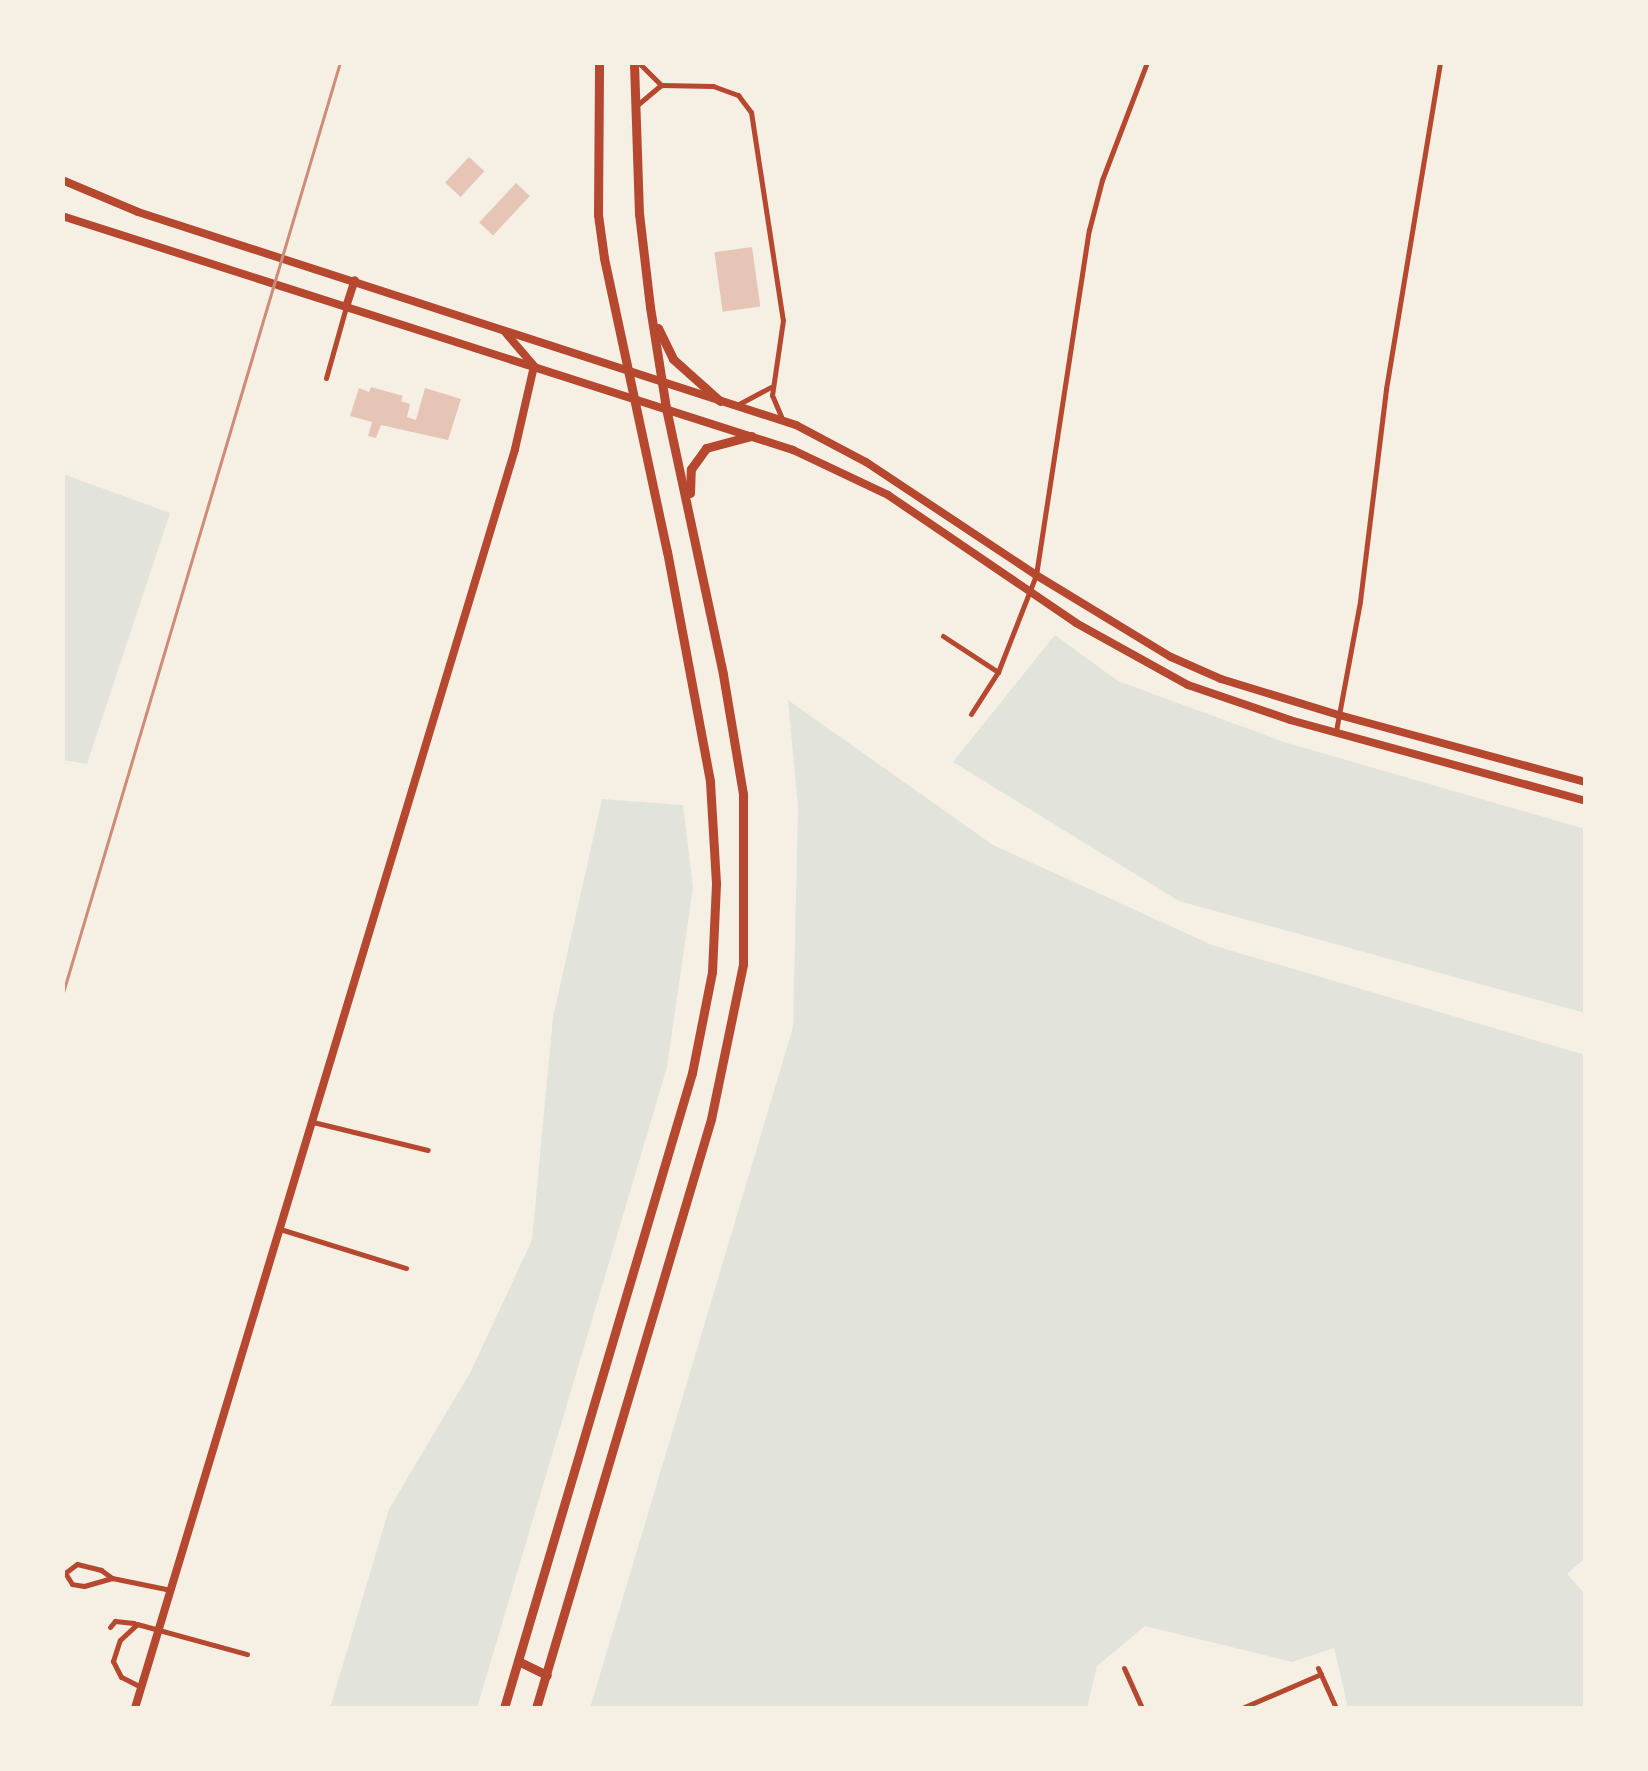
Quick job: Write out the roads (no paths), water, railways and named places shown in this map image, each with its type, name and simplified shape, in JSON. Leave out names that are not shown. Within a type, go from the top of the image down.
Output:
[{"type":"highway","points":[[504,1708],[692,1073],[712,972],[716,882],[710,780],[598,215],[599,62]]},
{"type":"highway","points":[[536,1708],[711,1119],[743,964],[743,794],[690,511],[666,408],[650,307],[634,108],[636,62]]},
{"type":"highway","points":[[650,307],[673,360],[720,400]]},
{"type":"highway","points":[[690,511],[692,470],[697,456],[715,442],[750,436]]},
{"type":"highway","points":[[518,1661],[546,1675]]},
{"type":"main road","points":[[62,180],[138,212],[782,420],[866,462],[1036,575],[1171,656],[1221,678],[1339,715],[1586,782]]},
{"type":"main road","points":[[62,216],[794,450],[888,494],[1076,623],[1188,684],[1336,731],[1586,801]]},
{"type":"main road","points":[[346,307],[354,280]]},
{"type":"main road","points":[[495,325],[534,366]]},
{"type":"main road","points":[[134,1708],[514,448],[534,366]]},
{"type":"street","points":[[636,62],[661,85],[728,88],[751,112],[783,320],[782,351],[773,384],[774,403],[782,420]]},
{"type":"street","points":[[971,714],[998,672],[1032,591],[1089,230],[1102,180],[1147,62]]},
{"type":"street","points":[[1336,731],[1440,62]]},
{"type":"street","points":[[634,108],[661,85]]},
{"type":"street","points":[[326,378],[346,307]]},
{"type":"street","points":[[738,406],[773,384]]},
{"type":"street","points":[[943,636],[998,672]]},
{"type":"street","points":[[310,1122],[428,1150]]},
{"type":"street","points":[[278,1228],[406,1268]]},
{"type":"street","points":[[112,1578],[80,1586],[68,1581],[65,1573],[68,1567],[85,1565],[112,1578],[170,1590]]},
{"type":"street","points":[[110,1626],[115,1621],[137,1624],[247,1654]]},
{"type":"street","points":[[137,1624],[120,1640],[112,1661],[121,1677],[141,1687]]},
{"type":"street","points":[[1124,1668],[1142,1708]]},
{"type":"street","points":[[1242,1708],[1319,1671],[1336,1708]]},
{"type":"railway","points":[[62,996],[340,62]]}]
